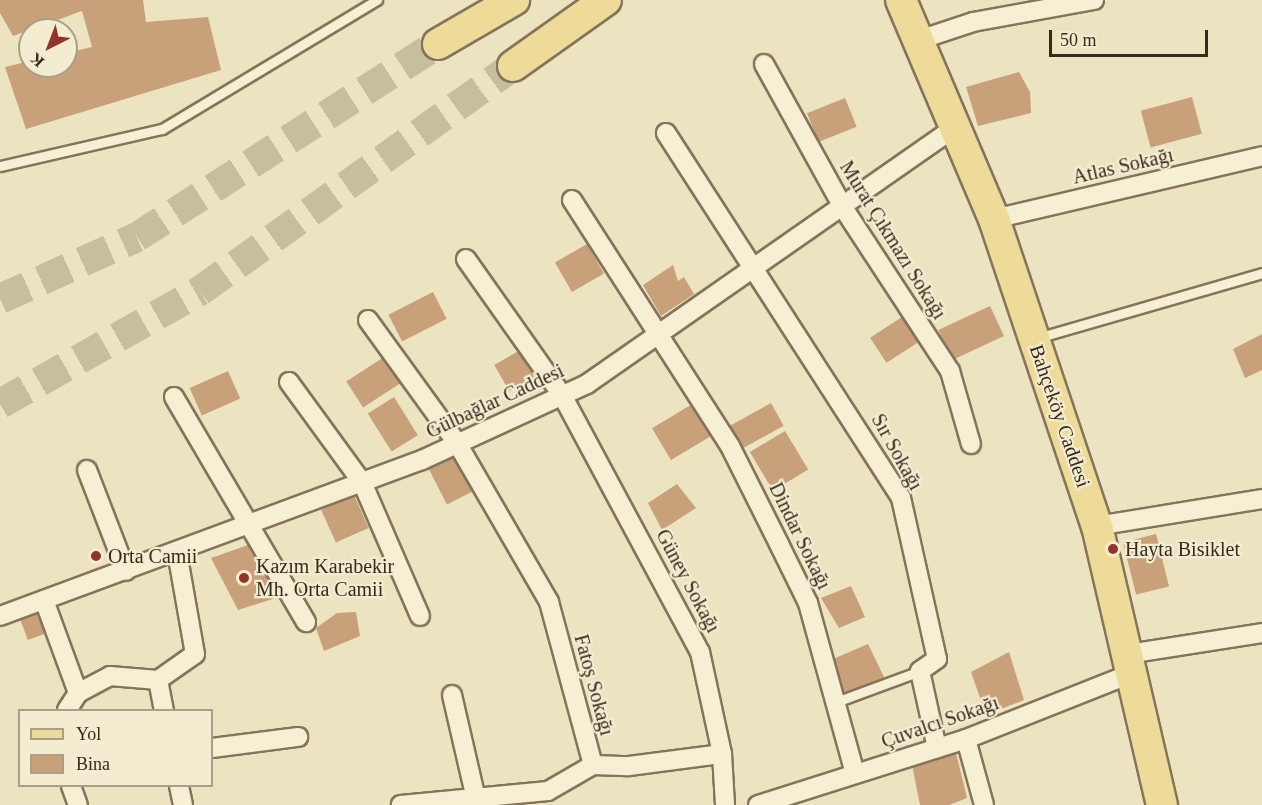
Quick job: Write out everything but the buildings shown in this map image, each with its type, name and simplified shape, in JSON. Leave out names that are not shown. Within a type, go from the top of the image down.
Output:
[{"type":"main road","points":[[438,44],[514,0]]},
{"type":"main road","points":[[513,66],[606,0]]},
{"type":"main road","name":"Bahçeköy Caddesi","points":[[901,0],[922,39],[994,219],[1097,526],[1162,805]]},
{"type":"main road","name":"Bahçeköy Caddesi","points":[[916,0],[922,39]]},
{"type":"street","points":[[922,39],[973,22],[1094,0]]},
{"type":"street","name":"Murat Çıkmazı Sokağı","points":[[764,64],[844,209],[950,371],[970,444]]},
{"type":"street","name":"Gülbağlar Caddesi","points":[[0,616],[362,482],[457,443],[562,395],[658,339],[754,262],[844,209],[956,127]]},
{"type":"street","points":[[666,133],[754,262]]},
{"type":"street","name":"Atlas Sokağı","points":[[994,219],[1262,156]]},
{"type":"street","name":"Dindar Sokağı","points":[[572,200],[658,339],[730,446],[779,544],[808,603],[855,774]]},
{"type":"street","name":"Güney Sokağı","points":[[466,259],[562,395],[700,651],[722,754],[725,805]]},
{"type":"street","name":"Sır Sokağı","points":[[754,262],[901,498],[937,659],[920,671]]},
{"type":"street","name":"Fatoş Sokağı","points":[[368,320],[457,443],[549,602],[593,765],[548,791],[401,805]]},
{"type":"street","points":[[289,382],[362,482],[420,616]]},
{"type":"street","points":[[174,397],[251,524],[306,622]]},
{"type":"street","points":[[87,470],[126,570]]},
{"type":"street","points":[[1097,526],[1262,499]]},
{"type":"street","points":[[68,709],[78,693],[110,676],[158,680],[195,654],[177,552]]},
{"type":"street","points":[[44,600],[78,693]]},
{"type":"street","name":"Çuvalcı Sokağı","points":[[758,805],[966,739],[1130,664],[1262,633]]},
{"type":"street","points":[[920,671],[937,748]]},
{"type":"street","points":[[158,680],[164,709]]},
{"type":"street","points":[[452,695],[476,799]]},
{"type":"street","points":[[213,748],[298,737]]},
{"type":"street","points":[[966,739],[984,805]]},
{"type":"street","points":[[593,765],[629,766],[722,754]]},
{"type":"street","points":[[71,787],[78,805]]},
{"type":"street","points":[[179,787],[183,805]]},
{"type":"lane","points":[[0,166],[162,129],[378,0]]},
{"type":"lane","points":[[1034,338],[1262,273]]},
{"type":"lane","points":[[836,702],[920,671]]},
{"type":"tunnel","points":[[0,299],[137,237],[438,44]]},
{"type":"tunnel","points":[[0,404],[200,291],[513,66]]},
{"type":"place","name":"Hayta Bisiklet","points":[[1113,549]]},
{"type":"place","name":"Orta Camii","points":[[96,556]]},
{"type":"place","name":"Kazım Karabekir Mh. Orta Camii","points":[[244,578]]}]
